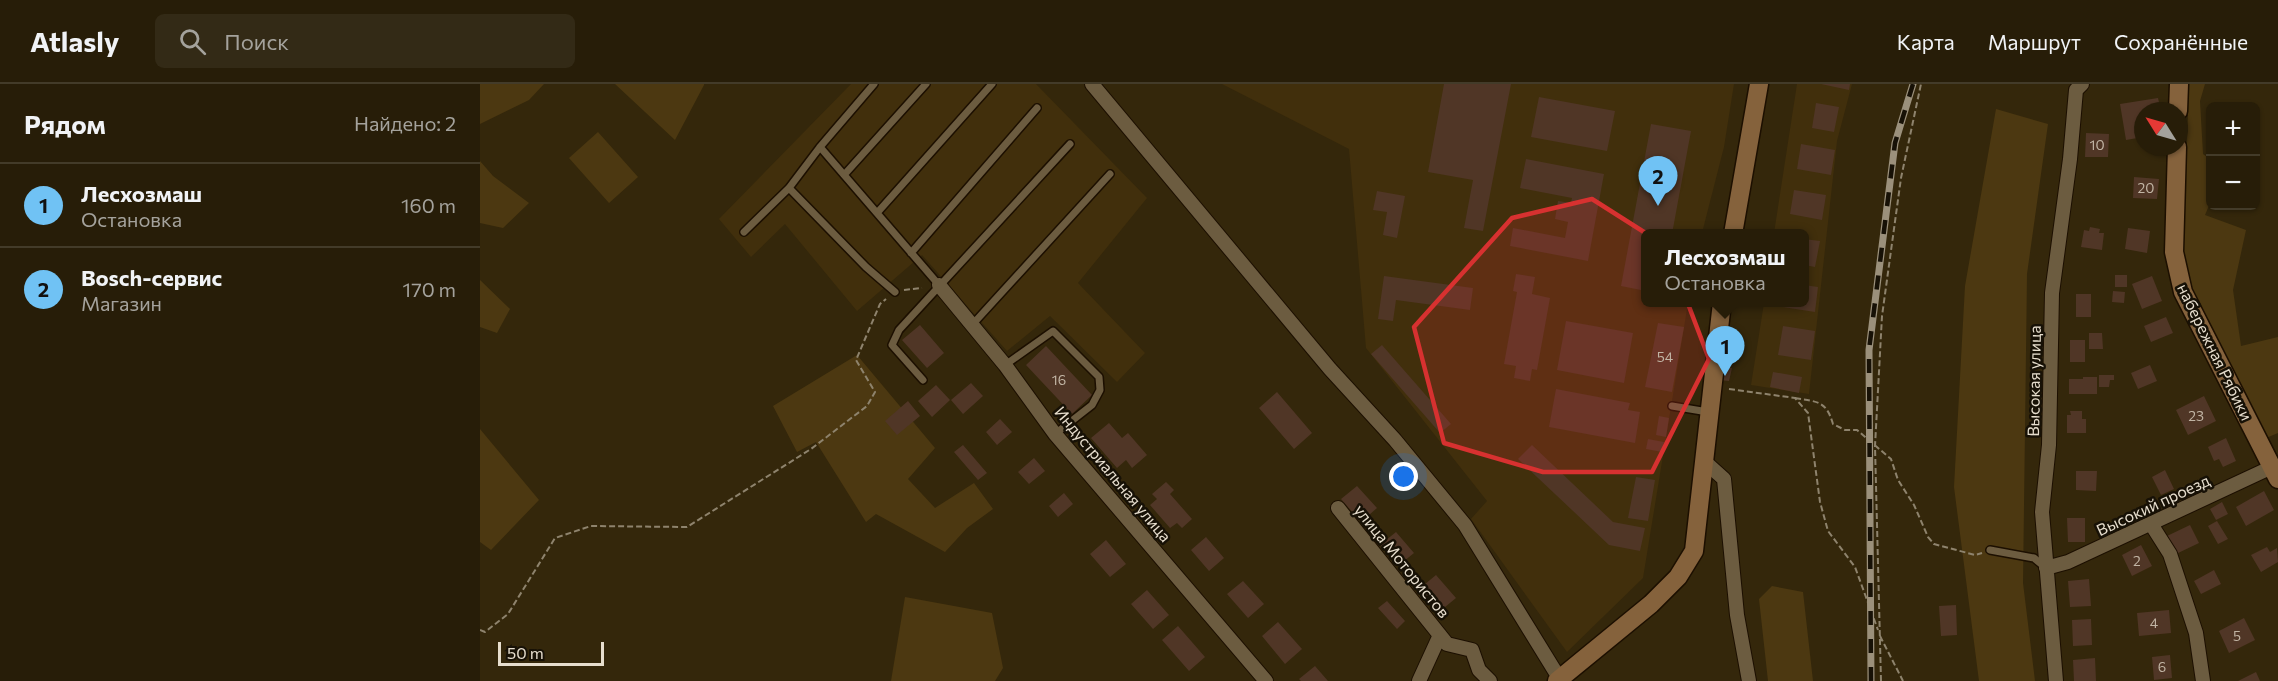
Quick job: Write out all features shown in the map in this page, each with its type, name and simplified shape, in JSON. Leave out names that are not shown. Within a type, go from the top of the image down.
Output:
[{"type":"street","points":[[1092,84],[1330,369],[1395,440],[1465,525],[1559,680],[1651,604],[1678,577],[1694,551],[1722,307]]},
{"type":"street","points":[[1734,229],[1759,84]]},
{"type":"street","name":"Высокая улица","points":[[2056,681],[2042,512],[2049,446],[2052,293],[2070,159],[2076,90],[2082,84]]},
{"type":"street","points":[[2178,102],[2179,84]]},
{"type":"street","name":"набережная Рябики","points":[[2177,156],[2174,252],[2182,292],[2275,473]]},
{"type":"street","name":"Индустриальная улица","points":[[939,285],[1005,365],[1055,434],[1266,681]]},
{"type":"street","points":[[1704,461],[1724,479],[1737,615],[1749,681]]},
{"type":"street","name":"Высокий проезд","points":[[2046,568],[2068,562],[2151,524],[2275,473]]},
{"type":"street","name":"улица Мотористов","points":[[1338,508],[1447,644],[1472,650],[1479,670],[1490,681]]},
{"type":"street","points":[[2151,524],[2170,554],[2196,633],[2203,681]]},
{"type":"street","name":"улица Мотористов","points":[[1419,681],[1440,635]]},
{"type":"lane","points":[[744,232],[789,188],[820,147],[874,84]]},
{"type":"lane","points":[[844,175],[926,84]]},
{"type":"lane","points":[[877,213],[992,84]]},
{"type":"lane","points":[[911,253],[1037,108]]},
{"type":"lane","points":[[923,380],[892,345],[899,330],[1070,144]]},
{"type":"lane","points":[[820,147],[939,285]]},
{"type":"lane","points":[[972,325],[1110,174]]},
{"type":"lane","points":[[789,188],[866,267],[895,292]]},
{"type":"lane","points":[[1005,365],[1053,331],[1099,377],[1100,390],[1092,405],[1055,434]]},
{"type":"lane","points":[[1672,406],[1708,413]]},
{"type":"lane","points":[[1990,550],[2034,558],[2046,568]]},
{"type":"path","points":[[1881,681],[1875,446],[1882,316],[1901,178],[1921,84]]},
{"type":"path","points":[[480,630],[485,632],[508,614],[555,538],[591,526],[687,527],[811,449],[867,406],[875,392],[856,360],[880,304],[895,292],[939,285]]},
{"type":"path","points":[[1712,386],[1820,402],[1829,411],[1833,424],[1845,430],[1857,430],[1891,459],[1898,480],[1914,504],[1928,537],[1934,544],[1975,555],[1990,550]]},
{"type":"path","points":[[1795,398],[1808,413],[1820,502],[1828,531],[1855,567],[1880,635],[1903,681]]},
{"type":"highlighted area","points":[[1592,199],[1666,246],[1709,359],[1652,472],[1543,472],[1444,443],[1414,327],[1512,218]]},
{"type":"shaded area","points":[[480,84],[544,84],[529,100],[480,124]]},
{"type":"shaded area","points":[[615,84],[704,84],[704,85],[675,140]]},
{"type":"shaded area","points":[[851,84],[1036,84],[1147,198],[1078,283],[1145,353],[1117,382],[1050,316],[1007,351],[922,255],[857,311],[785,224],[751,257],[719,219]]},
{"type":"shaded area","points":[[1222,84],[1734,84],[1724,147],[1703,229],[1641,229],[1641,307],[1687,307],[1643,578],[1567,652],[1471,519],[1487,501],[1366,348],[1349,149]]},
{"type":"shaded area","points":[[1797,84],[1852,84],[1837,141],[1809,394],[1751,385],[1763,307],[1809,307],[1809,229],[1775,229]]},
{"type":"shaded area","points":[[2189,84],[2205,84],[2200,101],[2203,154],[2206,156],[2207,210],[2205,215],[2246,230],[2233,290],[2241,346],[2278,337],[2278,433],[2266,438],[2190,294],[2183,262]]},
{"type":"shaded area","points":[[1996,109],[2048,124],[2027,274],[2023,583],[2035,681],[1979,681],[1954,487],[1965,286]]},
{"type":"shaded area","points":[[598,132],[638,177],[609,203],[569,158]]},
{"type":"shaded area","points":[[480,161],[493,176],[529,203],[503,228],[480,223]]},
{"type":"shaded area","points":[[480,280],[510,309],[497,333],[480,327]]},
{"type":"shaded area","points":[[857,355],[935,448],[908,479],[935,508],[974,483],[993,509],[967,528],[945,552],[876,514],[866,522],[816,442],[797,452],[773,406]]},
{"type":"shaded area","points":[[480,429],[539,500],[491,550],[480,542]]},
{"type":"shaded area","points":[[1772,586],[1803,592],[1813,681],[1768,681],[1759,599]]},
{"type":"shaded area","points":[[905,597],[992,613],[1003,668],[995,681],[891,681]]},
{"type":"building","points":[[1444,84],[1511,84],[1483,231],[1464,228],[1473,180],[1428,172]]},
{"type":"building","points":[[1821,84],[1850,84],[1849,90]]},
{"type":"building","points":[[1539,97],[1615,111],[1607,151],[1531,137]]},
{"type":"building","points":[[2158,98],[2159,102],[2134,102],[2134,139],[2126,140],[2120,104]]},
{"type":"building","points":[[1816,103],[1839,107],[1834,132],[1812,128]]},
{"type":"building","points":[[1651,124],[1691,131],[1673,229],[1641,229],[1641,290],[1621,286]]},
{"type":"building","points":[[2086,133],[2109,134],[2108,157],[2085,157]]},
{"type":"building","points":[[1801,144],[1835,150],[1831,175],[1797,169]]},
{"type":"building","points":[[1526,159],[1604,174],[1588,261],[1510,246],[1513,228],[1565,238],[1568,222],[1555,219],[1558,201],[1571,203],[1572,198],[1520,188]]},
{"type":"building","points":[[2134,177],[2159,179],[2157,199],[2133,198]]},
{"type":"building","points":[[1794,190],[1826,195],[1822,220],[1790,214]]},
{"type":"building","points":[[1377,191],[1405,196],[1397,238],[1383,235],[1387,212],[1373,210]]},
{"type":"building","points":[[2090,227],[2100,229],[2099,233],[2104,233],[2102,250],[2081,247],[2084,230],[2089,231]]},
{"type":"building","points":[[2128,228],[2150,231],[2147,253],[2125,249]]},
{"type":"building","points":[[1809,240],[1820,241],[1815,267],[1809,266]]},
{"type":"building","points":[[1516,274],[1535,277],[1532,294],[1550,298],[1537,370],[1532,369],[1530,381],[1514,378],[1516,366],[1504,364],[1517,292],[1513,291]]},
{"type":"building","points":[[2115,275],[2127,275],[2127,287],[2115,287]]},
{"type":"building","points":[[1384,276],[1473,288],[1470,310],[1396,300],[1393,321],[1378,319]]},
{"type":"building","points":[[2152,276],[2162,301],[2142,309],[2132,284]]},
{"type":"building","points":[[1809,286],[1818,287],[1815,312],[1782,307],[1809,307]]},
{"type":"building","points":[[2113,291],[2125,292],[2124,303],[2112,302]]},
{"type":"building","points":[[2076,294],[2091,294],[2091,317],[2076,317]]},
{"type":"building","points":[[2166,317],[2173,333],[2151,342],[2144,326]]},
{"type":"building","points":[[1566,321],[1633,333],[1624,383],[1557,370]]},
{"type":"building","points":[[1658,323],[1684,327],[1672,392],[1645,387]]},
{"type":"building","points":[[920,325],[944,353],[927,368],[902,340]]},
{"type":"building","points":[[1783,326],[1815,331],[1811,360],[1778,355]]},
{"type":"building","points":[[2089,333],[2102,333],[2103,349],[2089,349]]},
{"type":"building","points":[[2070,340],[2085,340],[2085,362],[2070,362]]},
{"type":"building","points":[[1382,345],[1451,424],[1440,433],[1371,354]]},
{"type":"building","points":[[1046,346],[1092,395],[1072,414],[1026,365]]},
{"type":"building","points":[[2150,365],[2157,381],[2138,389],[2131,373]]},
{"type":"building","points":[[1723,366],[1732,368],[1729,381],[1720,380]]},
{"type":"building","points":[[1773,372],[1802,377],[1799,393],[1770,387]]},
{"type":"building","points":[[2099,375],[2114,375],[2114,380],[2110,380],[2109,387],[2099,387]]},
{"type":"building","points":[[2083,377],[2097,377],[2097,394],[2069,394],[2069,379],[2083,379]]},
{"type":"building","points":[[971,383],[983,396],[963,414],[951,400]]},
{"type":"building","points":[[936,385],[950,400],[932,417],[918,401]]},
{"type":"building","points":[[1556,389],[1630,403],[1628,410],[1640,412],[1635,443],[1549,427]]},
{"type":"building","points":[[1277,392],[1312,433],[1294,449],[1259,408]]},
{"type":"building","points":[[2204,396],[2216,421],[2188,435],[2176,410]]},
{"type":"building","points":[[908,401],[920,416],[897,435],[885,421]]},
{"type":"building","points":[[2070,411],[2082,411],[2082,419],[2086,419],[2086,433],[2067,433],[2067,415],[2071,415]]},
{"type":"building","points":[[1659,416],[1669,418],[1666,437],[1656,435]]},
{"type":"building","points":[[1000,419],[1012,432],[997,445],[986,432]]},
{"type":"building","points":[[1109,423],[1122,438],[1128,433],[1147,455],[1132,468],[1126,460],[1117,468],[1091,438]]},
{"type":"building","points":[[2226,438],[2236,461],[2223,467],[2219,459],[2214,461],[2208,447]]},
{"type":"building","points":[[1648,439],[1664,442],[1662,452],[1646,449]]},
{"type":"building","points":[[963,445],[987,473],[978,480],[954,452]]},
{"type":"building","points":[[1532,445],[1613,522],[1645,528],[1640,551],[1609,545],[1518,459]]},
{"type":"building","points":[[1034,458],[1045,471],[1029,484],[1018,472]]},
{"type":"building","points":[[2165,470],[2174,489],[2161,495],[2152,477]]},
{"type":"building","points":[[2076,471],[2097,471],[2096,491],[2076,490]]},
{"type":"building","points":[[1636,477],[1655,480],[1648,521],[1628,518]]},
{"type":"building","points":[[1166,482],[1174,490],[1170,494],[1192,519],[1182,528],[1177,523],[1170,528],[1150,505],[1157,499],[1152,494]]},
{"type":"building","points":[[1357,486],[1377,508],[1361,522],[1341,499]]},
{"type":"building","points":[[2264,491],[2274,510],[2246,526],[2236,507]]},
{"type":"building","points":[[1064,493],[1073,504],[1058,517],[1049,506]]},
{"type":"building","points":[[2222,502],[2228,514],[2216,520],[2210,509]]},
{"type":"building","points":[[2067,518],[2085,518],[2085,542],[2068,542]]},
{"type":"building","points":[[2217,521],[2228,539],[2218,544],[2208,526]]},
{"type":"building","points":[[2190,525],[2199,543],[2176,554],[2167,536]]},
{"type":"building","points":[[1396,532],[1414,553],[1398,566],[1380,545]]},
{"type":"building","points":[[1206,537],[1224,558],[1209,571],[1191,550]]},
{"type":"building","points":[[1106,540],[1126,564],[1110,577],[1090,554]]},
{"type":"building","points":[[2141,545],[2152,566],[2132,576],[2122,555]]},
{"type":"building","points":[[2267,547],[2270,552],[2277,548],[2278,562],[2261,572],[2251,555]]},
{"type":"building","points":[[2214,570],[2221,584],[2201,594],[2194,581]]},
{"type":"building","points":[[1436,575],[1456,598],[1439,612],[1419,589]]},
{"type":"building","points":[[2089,579],[2091,606],[2070,607],[2068,581]]},
{"type":"building","points":[[1243,581],[1264,604],[1248,618],[1227,594]]},
{"type":"building","points":[[1147,590],[1169,615],[1153,629],[1131,604]]},
{"type":"building","points":[[1387,601],[1405,621],[1397,629],[1378,608]]},
{"type":"building","points":[[1956,605],[1957,635],[1941,636],[1939,606]]},
{"type":"building","points":[[2169,610],[2171,633],[2139,636],[2137,613]]},
{"type":"building","points":[[2244,618],[2255,640],[2229,653],[2219,631]]},
{"type":"building","points":[[2091,619],[2092,645],[2073,646],[2072,620]]},
{"type":"building","points":[[1278,622],[1302,649],[1285,664],[1262,636]]},
{"type":"building","points":[[1178,626],[1205,657],[1189,671],[1162,640]]},
{"type":"building","points":[[2170,655],[2172,678],[2154,680],[2152,657]]},
{"type":"building","points":[[2095,658],[2096,681],[2074,681],[2073,660]]},
{"type":"building","points":[[1315,666],[1328,681],[1301,681],[1299,679]]},
{"type":"building","points":[[2256,672],[2260,681],[2238,681]]},
{"type":"railway","points":[[1871,681],[1869,350],[1895,143],[1913,84]]},
{"type":"place","name":"Bosch-сервис","points":[[1658,206]]},
{"type":"place","name":"Лесхозмаш","points":[[1725,376]]}]
